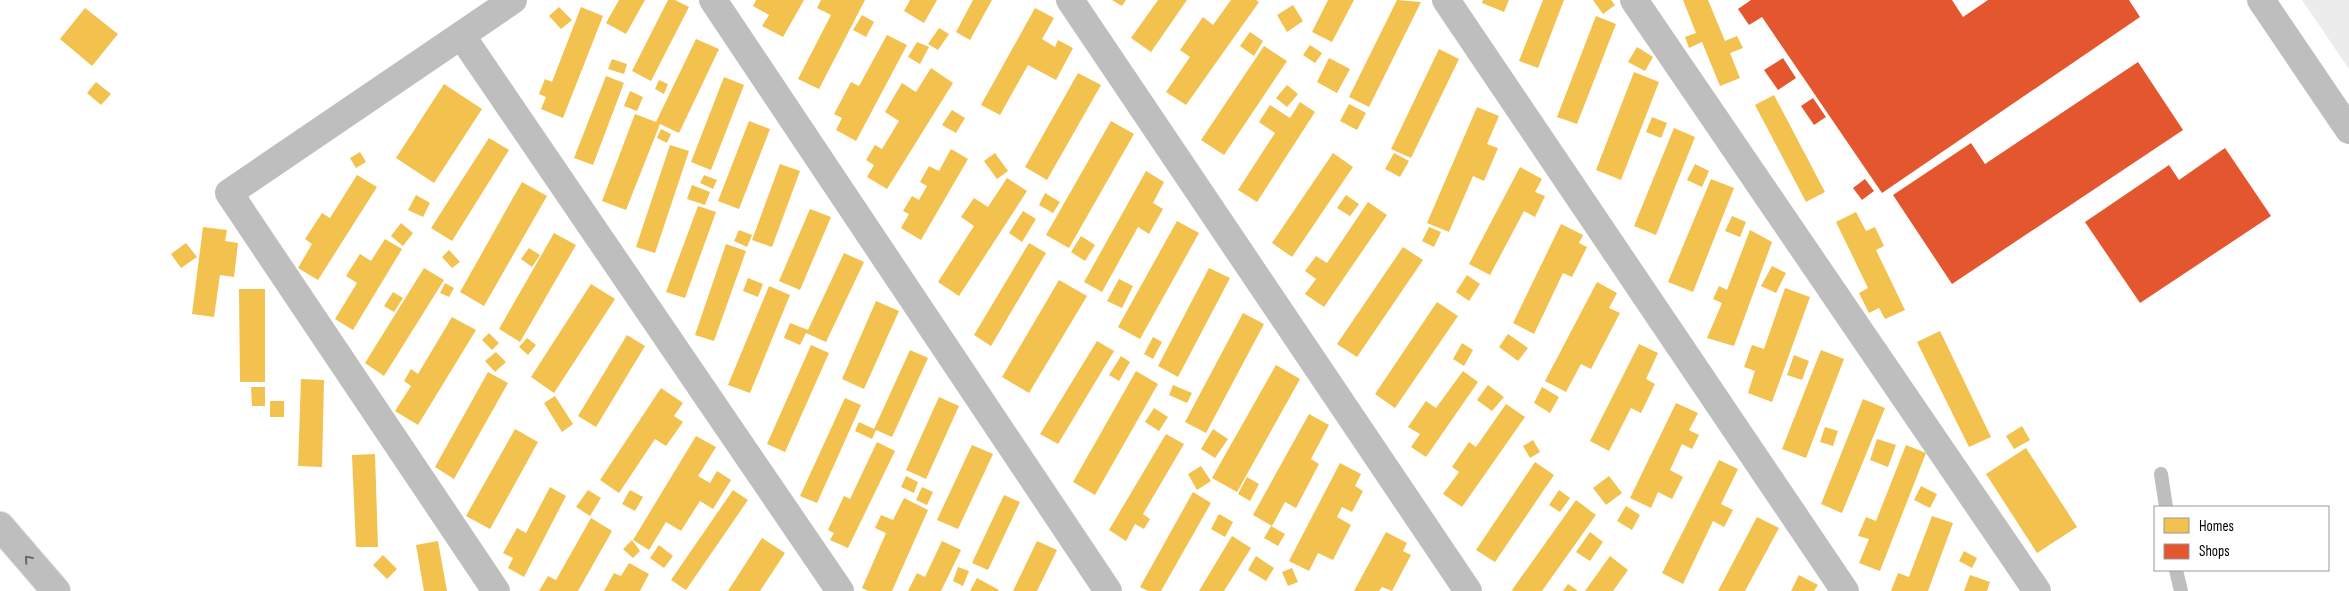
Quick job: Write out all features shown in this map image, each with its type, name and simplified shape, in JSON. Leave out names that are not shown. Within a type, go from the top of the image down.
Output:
[{"type":"main road","points":[[496,591],[230,193],[512,0]]},
{"type":"main road","points":[[712,0],[1108,591]]},
{"type":"main road","points":[[1070,0],[1468,591]]},
{"type":"main road","points":[[1446,0],[1845,591]]},
{"type":"main road","points":[[1634,0],[2036,591]]},
{"type":"main road","points":[[2261,0],[2349,130]]},
{"type":"main road","points":[[461,34],[840,591]]},
{"type":"main road","points":[[0,526],[56,591]]},
{"type":"lane","points":[[2161,474],[2166,506]]},
{"type":"lane","points":[[2176,571],[2181,591]]},
{"type":"shaded area","points":[[2302,0],[2349,0],[2349,69]]},
{"type":"building: Homes","points":[[619,0],[645,0],[626,34],[606,23]]},
{"type":"building: Homes","points":[[668,0],[675,0],[689,7],[651,81],[632,71]]},
{"type":"building: Homes","points":[[756,0],[804,0],[783,37],[762,26],[769,15],[753,6]]},
{"type":"building: Homes","points":[[821,0],[865,0],[819,89],[798,79],[831,15],[817,8]]},
{"type":"building: Homes","points":[[910,0],[937,0],[924,23],[904,11]]},
{"type":"building: Homes","points":[[973,0],[992,0],[970,40],[956,32]]},
{"type":"building: Homes","points":[[1112,0],[1126,0],[1122,6]]},
{"type":"building: Homes","points":[[1158,0],[1187,0],[1151,52],[1131,38]]},
{"type":"building: Homes","points":[[1231,0],[1256,0],[1259,2],[1186,105],[1166,92],[1190,57],[1180,50],[1203,17],[1213,25]]},
{"type":"building: Homes","points":[[1328,0],[1354,0],[1332,42],[1312,32]]},
{"type":"building: Homes","points":[[1397,0],[1421,2],[1369,107],[1349,97]]},
{"type":"building: Homes","points":[[1483,0],[1509,0],[1504,12],[1482,3]]},
{"type":"building: Homes","points":[[1543,0],[1564,0],[1538,68],[1519,61]]},
{"type":"building: Homes","points":[[1593,0],[1611,0],[1615,5],[1603,14]]},
{"type":"building: Homes","points":[[1683,0],[1708,0],[1725,41],[1737,36],[1743,48],[1730,53],[1740,78],[1720,86],[1702,42],[1689,48],[1685,37],[1696,33]]},
{"type":"building: Homes","points":[[1293,5],[1303,21],[1287,32],[1277,15]]},
{"type":"building: Homes","points":[[559,7],[572,20],[561,29],[549,16]]},
{"type":"building: Homes","points":[[581,7],[603,16],[563,118],[541,109],[546,97],[539,94],[545,79],[552,82]]},
{"type":"building: Homes","points":[[85,8],[118,34],[92,66],[60,39]]},
{"type":"building: Homes","points":[[1035,8],[1054,18],[1042,39],[1055,47],[1058,40],[1073,48],[1056,80],[1028,65],[1000,115],[981,105]]},
{"type":"building: Homes","points":[[862,15],[874,22],[866,37],[853,30]]},
{"type":"building: Homes","points":[[1596,16],[1616,24],[1577,124],[1557,117]]},
{"type":"building: Homes","points":[[939,28],[949,34],[938,50],[928,44]]},
{"type":"building: Homes","points":[[1250,32],[1263,41],[1254,56],[1240,46]]},
{"type":"building: Homes","points":[[887,35],[907,45],[856,141],[836,130],[842,118],[834,114],[851,82],[859,86]]},
{"type":"building: Homes","points":[[696,39],[719,49],[679,133],[660,124],[626,210],[602,201],[635,114],[656,122]]},
{"type":"building: Homes","points":[[917,42],[929,47],[920,64],[908,57]]},
{"type":"building: Homes","points":[[1310,45],[1322,53],[1315,63],[1303,55]]},
{"type":"building: Homes","points":[[1264,46],[1287,61],[1224,155],[1201,140]]},
{"type":"building: Homes","points":[[1637,47],[1653,57],[1645,71],[1628,62]]},
{"type":"building: Homes","points":[[1439,49],[1459,59],[1411,158],[1391,149]]},
{"type":"building: Homes","points":[[1329,58],[1350,69],[1337,93],[1317,82]]},
{"type":"building: Homes","points":[[612,59],[627,64],[624,74],[608,69]]},
{"type":"building: Homes","points":[[931,68],[953,83],[887,189],[867,177],[874,165],[866,160],[875,145],[882,149],[899,121],[885,112],[902,83],[916,92]]},
{"type":"building: Homes","points":[[1634,72],[1659,82],[1621,180],[1596,170]]},
{"type":"building: Homes","points":[[1078,73],[1101,85],[1047,180],[1025,167]]},
{"type":"building: Homes","points":[[606,76],[624,83],[593,165],[574,158]]},
{"type":"building: Homes","points":[[724,77],[744,85],[711,170],[691,162]]},
{"type":"building: Homes","points":[[659,80],[668,84],[664,94],[655,89]]},
{"type":"building: Homes","points":[[96,82],[111,94],[101,105],[87,93]]},
{"type":"building: Homes","points":[[444,84],[482,109],[434,183],[396,158]]},
{"type":"building: Homes","points":[[1287,85],[1298,94],[1287,107],[1276,98]]},
{"type":"building: Homes","points":[[630,91],[643,97],[637,111],[624,106]]},
{"type":"building: Homes","points":[[1774,95],[1825,192],[1806,202],[1755,105]]},
{"type":"building: Homes","points":[[1300,102],[1315,112],[1257,202],[1238,190],[1275,133],[1259,122],[1270,105],[1290,118]]},
{"type":"building: Homes","points":[[1349,104],[1366,113],[1357,130],[1340,121]]},
{"type":"building: Homes","points":[[1477,107],[1499,116],[1487,144],[1498,148],[1484,181],[1473,176],[1449,232],[1427,223]]},
{"type":"building: Homes","points":[[952,110],[965,118],[956,133],[942,125]]},
{"type":"building: Homes","points":[[1652,117],[1667,123],[1661,138],[1646,132]]},
{"type":"building: Homes","points":[[749,121],[770,129],[739,209],[718,201]]},
{"type":"building: Homes","points":[[1111,121],[1134,134],[1069,248],[1046,235]]},
{"type":"building: Homes","points":[[1674,128],[1695,137],[1656,235],[1634,226]]},
{"type":"building: Homes","points":[[661,129],[671,134],[667,143],[657,138]]},
{"type":"building: Homes","points":[[489,138],[509,150],[452,241],[431,228]]},
{"type":"building: Homes","points":[[670,145],[689,151],[655,253],[636,247]]},
{"type":"building: Homes","points":[[951,149],[968,159],[921,240],[901,228],[909,214],[903,211],[912,196],[919,200],[927,186],[920,182],[929,166],[939,171]]},
{"type":"building: Homes","points":[[360,152],[366,162],[356,168],[350,158]]},
{"type":"building: Homes","points":[[995,153],[1008,171],[997,179],[984,161]]},
{"type":"building: Homes","points":[[1333,153],[1353,167],[1292,257],[1272,243]]},
{"type":"building: Homes","points":[[1394,153],[1409,161],[1400,177],[1385,169]]},
{"type":"building: Homes","points":[[780,164],[800,171],[772,247],[752,240]]},
{"type":"building: Homes","points":[[1695,164],[1709,171],[1702,187],[1687,180]]},
{"type":"building: Homes","points":[[1520,167],[1542,179],[1535,192],[1545,196],[1535,217],[1524,211],[1490,275],[1469,264]]},
{"type":"building: Homes","points":[[1146,171],[1164,182],[1153,203],[1163,209],[1149,234],[1138,227],[1102,292],[1084,282]]},
{"type":"building: Homes","points":[[357,175],[377,187],[318,280],[298,268],[312,244],[305,239],[322,213],[330,218]]},
{"type":"building: Homes","points":[[704,175],[717,180],[713,189],[700,183]]},
{"type":"building: Homes","points":[[1007,178],[1027,191],[959,296],[938,282],[974,226],[961,217],[974,198],[988,207]]},
{"type":"building: Homes","points":[[1711,179],[1734,188],[1693,292],[1668,282]]},
{"type":"building: Homes","points":[[522,182],[547,196],[484,306],[460,292]]},
{"type":"building: Homes","points":[[692,185],[710,192],[705,205],[687,199]]},
{"type":"building: Homes","points":[[1045,193],[1060,202],[1053,213],[1039,205]]},
{"type":"building: Homes","points":[[416,195],[430,203],[423,217],[408,210]]},
{"type":"building: Homes","points":[[1346,195],[1359,204],[1350,216],[1337,208]]},
{"type":"building: Homes","points":[[1368,202],[1387,215],[1324,307],[1305,294],[1316,279],[1305,271],[1316,256],[1327,263]]},
{"type":"building: Homes","points":[[698,206],[716,212],[685,298],[666,292]]},
{"type":"building: Homes","points":[[810,209],[831,217],[800,290],[779,281]]},
{"type":"building: Homes","points":[[1023,211],[1036,219],[1022,242],[1009,233]]},
{"type":"building: Homes","points":[[1856,212],[1866,231],[1875,227],[1884,246],[1876,250],[1905,310],[1885,319],[1879,308],[1869,313],[1859,293],[1868,288],[1836,222]]},
{"type":"building: Homes","points":[[1732,216],[1746,222],[1740,237],[1725,231]]},
{"type":"building: Homes","points":[[1177,221],[1199,233],[1140,339],[1118,327]]},
{"type":"building: Homes","points":[[401,223],[413,233],[403,246],[391,236]]},
{"type":"building: Homes","points":[[1561,224],[1583,235],[1579,243],[1587,247],[1572,277],[1563,273],[1534,334],[1513,323]]},
{"type":"building: Homes","points":[[203,227],[227,230],[225,241],[238,243],[234,277],[220,275],[214,317],[192,314]]},
{"type":"building: Homes","points":[[1429,227],[1441,232],[1434,247],[1422,241]]},
{"type":"building: Homes","points":[[739,230],[752,235],[747,247],[734,241]]},
{"type":"building: Homes","points":[[1750,230],[1772,242],[1734,346],[1707,338],[1722,303],[1713,299],[1719,286],[1727,290]]},
{"type":"building: Homes","points":[[554,233],[576,245],[520,342],[499,329]]},
{"type":"building: Homes","points":[[1081,236],[1095,245],[1085,261],[1071,252]]},
{"type":"building: Homes","points":[[385,239],[402,249],[353,330],[335,319],[357,283],[346,276],[360,254],[371,261]]},
{"type":"building: Homes","points":[[186,243],[197,257],[181,268],[171,254]]},
{"type":"building: Homes","points":[[1029,243],[1046,253],[991,346],[974,335]]},
{"type":"building: Homes","points":[[726,244],[746,251],[714,341],[695,335]]},
{"type":"building: Homes","points":[[1403,247],[1423,260],[1357,357],[1337,344]]},
{"type":"building: Homes","points":[[529,248],[540,255],[532,267],[521,259]]},
{"type":"building: Homes","points":[[449,250],[460,262],[452,268],[442,257]]},
{"type":"building: Homes","points":[[844,253],[864,262],[826,342],[806,333],[800,345],[784,338],[790,323],[808,330]]},
{"type":"building: Homes","points":[[1772,266],[1786,273],[1776,293],[1761,286]]},
{"type":"building: Homes","points":[[424,268],[444,280],[384,376],[365,363]]},
{"type":"building: Homes","points":[[1209,268],[1230,278],[1178,377],[1158,366]]},
{"type":"building: Homes","points":[[1467,275],[1480,284],[1469,301],[1456,292]]},
{"type":"building: Homes","points":[[748,278],[763,284],[758,297],[743,291]]},
{"type":"building: Homes","points":[[1119,279],[1133,286],[1122,308],[1107,301]]},
{"type":"building: Homes","points":[[1059,280],[1087,296],[1029,393],[1002,377]]},
{"type":"building: Homes","points":[[1597,282],[1617,293],[1609,308],[1620,313],[1591,369],[1581,364],[1566,392],[1545,381]]},
{"type":"building: Homes","points":[[445,283],[454,288],[449,297],[440,293]]},
{"type":"building: Homes","points":[[591,284],[615,299],[554,393],[531,377]]},
{"type":"building: Homes","points":[[769,286],[790,295],[750,393],[728,385]]},
{"type":"building: Homes","points":[[1785,288],[1810,297],[1772,402],[1748,393],[1755,371],[1744,367],[1752,345],[1764,349]]},
{"type":"building: Homes","points":[[239,289],[265,289],[265,382],[240,382]]},
{"type":"building: Homes","points":[[393,292],[403,298],[394,312],[384,306]]},
{"type":"building: Homes","points":[[876,301],[899,311],[864,389],[842,379]]},
{"type":"building: Homes","points":[[1437,302],[1458,316],[1395,408],[1375,394]]},
{"type":"building: Homes","points":[[1243,313],[1264,324],[1206,433],[1185,422]]},
{"type":"building: Homes","points":[[452,317],[476,330],[418,425],[395,411],[411,386],[404,381],[411,369],[418,374]]},
{"type":"building: Homes","points":[[1940,331],[1991,437],[1969,447],[1917,342]]},
{"type":"building: Homes","points":[[489,333],[499,343],[492,350],[482,340]]},
{"type":"building: Homes","points":[[1508,334],[1528,348],[1518,361],[1499,347]]},
{"type":"building: Homes","points":[[627,335],[645,346],[596,427],[578,416]]},
{"type":"building: Homes","points":[[1153,337],[1162,342],[1153,359],[1144,354]]},
{"type":"building: Homes","points":[[527,338],[536,345],[528,355],[519,347]]},
{"type":"building: Homes","points":[[1097,341],[1114,351],[1058,444],[1040,434]]},
{"type":"building: Homes","points":[[1462,343],[1473,350],[1464,366],[1453,359]]},
{"type":"building: Homes","points":[[1639,344],[1658,353],[1646,379],[1655,384],[1641,413],[1631,408],[1609,451],[1590,441]]},
{"type":"building: Homes","points":[[811,345],[829,353],[785,452],[767,444]]},
{"type":"building: Homes","points":[[910,350],[928,358],[892,437],[876,430],[872,439],[855,431],[859,422],[874,429]]},
{"type":"building: Homes","points":[[1821,350],[1844,359],[1806,458],[1782,449]]},
{"type":"building: Homes","points":[[496,352],[506,362],[495,372],[485,361]]},
{"type":"building: Homes","points":[[1794,355],[1809,361],[1802,380],[1787,375]]},
{"type":"building: Homes","points":[[1121,356],[1130,362],[1119,381],[1109,375]]},
{"type":"building: Homes","points":[[1276,365],[1300,379],[1237,492],[1212,478]]},
{"type":"building: Homes","points":[[1136,371],[1158,384],[1095,495],[1073,482]]},
{"type":"building: Homes","points":[[1463,371],[1478,382],[1426,457],[1411,447],[1420,434],[1408,427],[1426,401],[1436,408]]},
{"type":"building: Homes","points":[[488,372],[508,383],[454,479],[435,467]]},
{"type":"building: Homes","points":[[301,379],[324,380],[322,467],[298,466]]},
{"type":"building: Homes","points":[[1173,385],[1192,393],[1187,403],[1169,395]]},
{"type":"building: Homes","points":[[1488,385],[1504,397],[1492,411],[1477,400]]},
{"type":"building: Homes","points":[[251,387],[265,387],[265,406],[252,406]]},
{"type":"building: Homes","points":[[1542,387],[1559,397],[1550,413],[1534,403]]},
{"type":"building: Homes","points":[[661,388],[683,403],[674,416],[683,422],[666,446],[655,439],[619,493],[600,480]]},
{"type":"building: Homes","points":[[555,396],[573,424],[562,432],[544,403]]},
{"type":"building: Homes","points":[[939,397],[959,406],[926,479],[906,470]]},
{"type":"building: Homes","points":[[845,398],[861,405],[817,503],[800,496]]},
{"type":"building: Homes","points":[[1863,399],[1885,408],[1842,513],[1821,504]]},
{"type":"building: Homes","points":[[270,401],[284,401],[284,417],[270,417]]},
{"type":"building: Homes","points":[[1676,403],[1698,413],[1689,430],[1699,435],[1692,449],[1682,444],[1670,470],[1683,477],[1672,499],[1658,492],[1651,508],[1630,498]]},
{"type":"building: Homes","points":[[1506,404],[1525,417],[1462,507],[1443,494],[1459,472],[1452,467],[1469,442],[1476,447]]},
{"type":"building: Homes","points":[[1154,408],[1168,417],[1159,431],[1145,422]]},
{"type":"building: Homes","points":[[1309,414],[1329,425],[1311,459],[1319,464],[1296,508],[1285,502],[1272,526],[1253,515]]},
{"type":"building: Homes","points":[[2022,426],[2030,440],[2014,449],[2006,436]]},
{"type":"building: Homes","points":[[1825,427],[1838,431],[1833,446],[1820,442]]},
{"type":"building: Homes","points":[[515,429],[538,442],[490,529],[466,516]]},
{"type":"building: Homes","points":[[1213,429],[1228,439],[1215,458],[1201,449]]},
{"type":"building: Homes","points":[[1166,434],[1184,444],[1143,514],[1150,519],[1144,529],[1135,524],[1126,541],[1109,530]]},
{"type":"building: Homes","points":[[696,436],[716,447],[698,476],[710,483],[717,471],[731,480],[713,509],[700,501],[681,531],[666,522],[649,550],[633,540]]},
{"type":"building: Homes","points":[[1877,439],[1896,445],[1888,467],[1870,460]]},
{"type":"building: Homes","points":[[1533,440],[1540,452],[1530,458],[1523,446]]},
{"type":"building: Homes","points":[[877,442],[895,451],[848,548],[830,540],[834,533],[828,530],[844,496],[850,499]]},
{"type":"building: Homes","points":[[972,445],[993,454],[958,529],[937,520]]},
{"type":"building: Homes","points":[[1906,445],[1926,453],[1880,571],[1859,563],[1869,539],[1858,536],[1866,517],[1876,521]]},
{"type":"building: Homes","points":[[2026,448],[2077,527],[2037,553],[1986,474]]},
{"type":"building: Homes","points":[[375,454],[378,547],[356,547],[352,455]]},
{"type":"building: Homes","points":[[1719,460],[1738,469],[1721,504],[1733,510],[1724,527],[1713,521],[1683,584],[1662,573]]},
{"type":"building: Homes","points":[[1535,462],[1554,475],[1495,562],[1476,550]]},
{"type":"building: Homes","points":[[1340,463],[1361,474],[1355,486],[1363,491],[1352,512],[1342,507],[1337,517],[1351,525],[1333,560],[1318,553],[1309,571],[1289,561]]},
{"type":"building: Homes","points":[[1201,466],[1211,481],[1197,490],[1188,474]]},
{"type":"building: Homes","points":[[906,476],[918,482],[914,493],[901,487]]},
{"type":"building: Homes","points":[[1609,476],[1622,493],[1606,505],[1593,488]]},
{"type":"building: Homes","points":[[1247,477],[1259,484],[1250,501],[1238,494]]},
{"type":"building: Homes","points":[[1921,486],[1937,494],[1930,508],[1914,500]]},
{"type":"building: Homes","points":[[550,487],[566,496],[524,577],[508,568],[513,558],[503,553],[517,528],[526,533]]},
{"type":"building: Homes","points":[[922,487],[933,492],[927,505],[916,500]]},
{"type":"building: Homes","points":[[588,490],[601,498],[590,516],[576,507]]},
{"type":"building: Homes","points":[[630,490],[643,497],[635,511],[622,504]]},
{"type":"building: Homes","points":[[733,490],[748,500],[686,590],[671,580]]},
{"type":"building: Homes","points":[[1559,490],[1570,498],[1560,512],[1549,505]]},
{"type":"building: Homes","points":[[1193,492],[1211,503],[1161,591],[1148,591],[1140,587]]},
{"type":"building: Homes","points":[[1004,495],[1020,502],[988,570],[972,563]]},
{"type":"building: Homes","points":[[904,498],[928,510],[892,591],[868,591],[862,588],[886,533],[875,528],[881,515],[893,520]]},
{"type":"building: Homes","points":[[1576,500],[1596,515],[1542,591],[1513,591],[1512,590]]},
{"type":"building: Homes","points":[[1626,506],[1640,515],[1632,530],[1617,521]]},
{"type":"building: Homes","points":[[1219,514],[1233,522],[1225,537],[1211,529]]},
{"type":"building: Homes","points":[[1932,516],[1953,523],[1928,591],[1891,591],[1898,573],[1909,577]]},
{"type":"building: Homes","points":[[1757,517],[1779,528],[1745,591],[1718,591]]},
{"type":"building: Homes","points":[[591,518],[612,531],[578,591],[539,591],[548,576],[556,580]]},
{"type":"building: Homes","points":[[1271,526],[1285,534],[1278,546],[1264,538]]},
{"type":"building: Homes","points":[[1386,532],[1407,543],[1403,551],[1411,555],[1392,591],[1382,587],[1379,591],[1354,591]]},
{"type":"building: Homes","points":[[1590,532],[1603,542],[1590,561],[1576,552]]},
{"type":"building: Homes","points":[[1232,536],[1251,548],[1224,591],[1199,591]]},
{"type":"building: Homes","points":[[762,538],[785,553],[760,591],[728,591]]},
{"type":"building: Homes","points":[[632,540],[640,551],[633,558],[623,549]]},
{"type":"building: Homes","points":[[438,541],[447,591],[424,591],[416,545]]},
{"type":"building: Homes","points":[[942,541],[961,550],[941,591],[908,591],[917,573],[925,577]]},
{"type":"building: Homes","points":[[1037,541],[1057,550],[1037,591],[1013,591]]},
{"type":"building: Homes","points":[[659,545],[673,556],[664,568],[650,558]]},
{"type":"building: Homes","points":[[1964,551],[1977,558],[1972,568],[1959,561]]},
{"type":"building: Homes","points":[[383,555],[397,569],[387,579],[373,565]]},
{"type":"building: Homes","points":[[1256,556],[1274,568],[1266,581],[1248,570]]},
{"type":"building: Homes","points":[[1610,556],[1628,570],[1613,591],[1585,591]]},
{"type":"building: Homes","points":[[629,563],[649,574],[640,591],[604,591],[614,573],[621,576]]},
{"type":"building: Homes","points":[[958,567],[969,571],[963,586],[953,581]]},
{"type":"building: Homes","points":[[1292,568],[1298,582],[1288,586],[1282,572]]},
{"type":"building: Homes","points":[[1799,575],[1818,585],[1814,591],[1791,591]]},
{"type":"building: Homes","points":[[1970,575],[1990,582],[1987,591],[1964,591]]},
{"type":"building: Homes","points":[[977,578],[999,590],[970,591]]},
{"type":"building: Homes","points":[[1568,584],[1578,591],[1563,591]]},
{"type":"building: Shops","points":[[1751,0],[1952,0],[1963,17],[1988,0],[2129,0],[2140,17],[1882,193],[1762,17],[1749,25],[1738,9]]},
{"type":"building: Shops","points":[[1783,58],[1796,78],[1778,90],[1764,70]]},
{"type":"building: Shops","points":[[2138,62],[2183,130],[1952,284],[1893,195],[1971,143],[1985,164]]},
{"type":"building: Shops","points":[[1813,98],[1826,117],[1814,125],[1801,106]]},
{"type":"building: Shops","points":[[2225,148],[2271,216],[2140,303],[2085,222],[2169,165],[2179,180]]},
{"type":"building: Shops","points":[[1865,179],[1874,191],[1862,200],[1853,188]]}]
